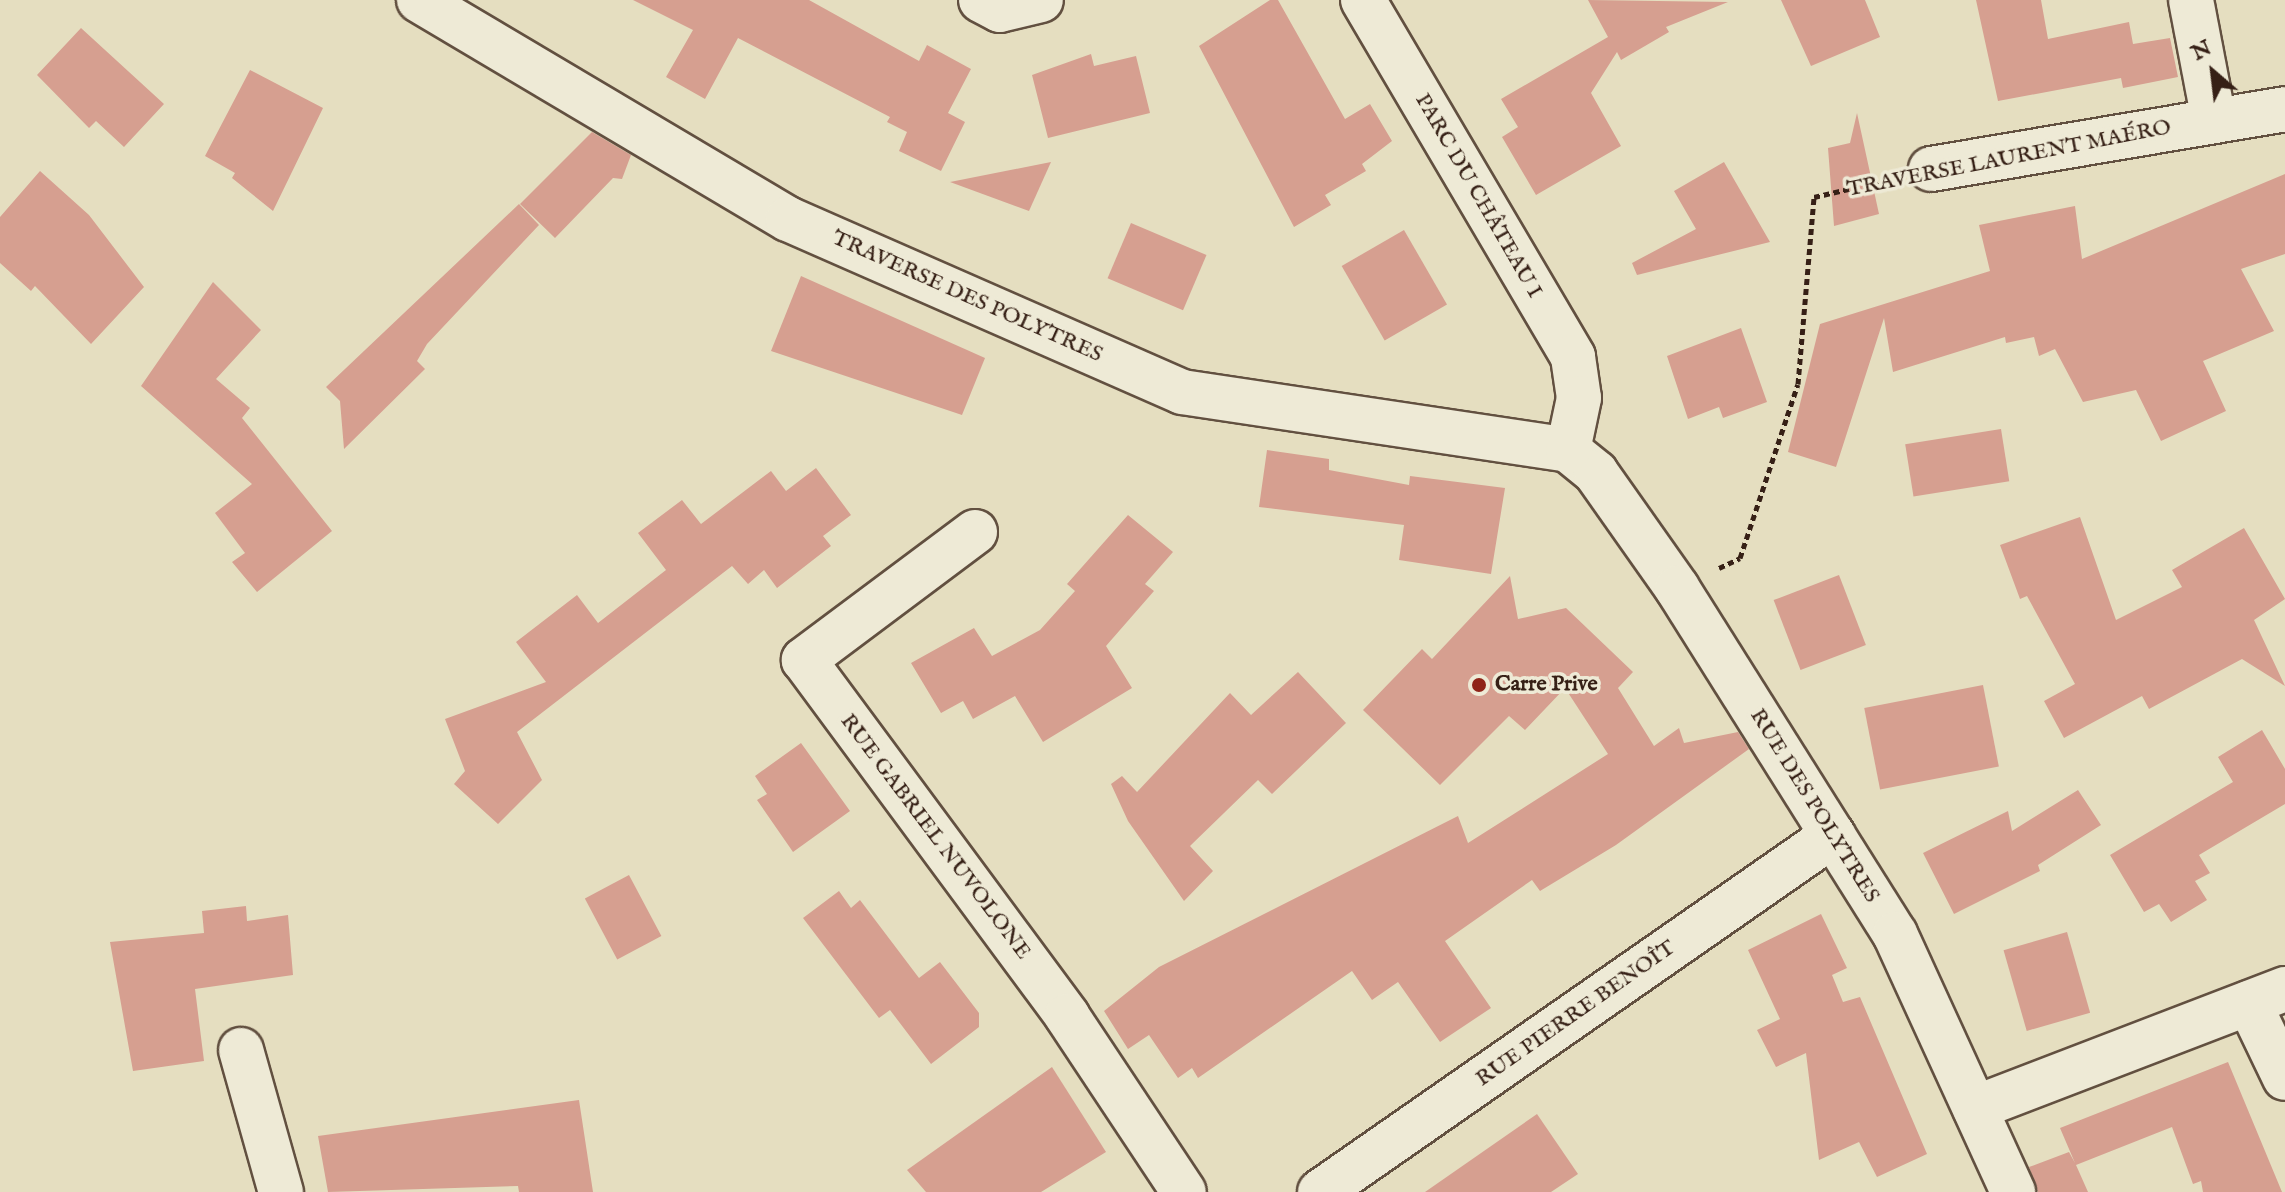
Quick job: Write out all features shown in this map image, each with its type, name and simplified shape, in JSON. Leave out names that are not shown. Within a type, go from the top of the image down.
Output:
[{"type":"street","name":"TRAVERSE DES POLYTRES","points":[[419,0],[788,219],[1182,392],[1568,450]]},
{"type":"street","points":[[981,0],[1000,10],[1041,0]]},
{"type":"street","name":"PARC DU CHÂTEAU I","points":[[1363,0],[1573,357],[1579,398],[1568,450]]},
{"type":"street","points":[[2191,0],[2214,121]]},
{"type":"street","name":"TRAVERSE LAURENT MAÉRO","points":[[1931,169],[2285,109]]},
{"type":"street","name":"RUE DES POLYTRES","points":[[1568,450],[1596,473],[1677,588],[1895,934],[2013,1192]]},
{"type":"street","name":"RUE GABRIEL NUVOLONE","points":[[975,532],[804,660],[1067,1016],[1184,1192]]},
{"type":"street","name":"RUE PIERRE BENOÎT","points":[[1320,1192],[1833,835]]},
{"type":"street","points":[[1975,1108],[2267,996],[2285,1078]]},
{"type":"street","points":[[241,1050],[281,1192]]},
{"type":"path","name":"TRAVERSE LAURENT MAÉRO","points":[[1740,558],[1798,384],[1814,197],[1931,169]]},
{"type":"building","points":[[633,0],[809,0],[919,61],[927,45],[971,69],[948,113],[965,122],[941,171],[899,151],[907,132],[887,122],[890,117],[738,38],[705,99],[666,77],[693,30]]},
{"type":"building","points":[[1270,0],[1278,0],[1345,119],[1370,104],[1392,141],[1362,164],[1366,171],[1325,195],[1331,205],[1294,227],[1199,46]]},
{"type":"building","points":[[1588,0],[1728,2],[1666,27],[1669,32],[1621,60],[1617,52],[1591,93],[1621,146],[1536,195],[1502,137],[1518,127],[1501,99],[1608,37]]},
{"type":"building","points":[[1781,0],[1865,0],[1880,37],[1811,66]]},
{"type":"building","points":[[1976,0],[2041,0],[2048,39],[2129,22],[2133,44],[2170,38],[2178,77],[2123,88],[2121,78],[1998,101]]},
{"type":"building","points":[[81,28],[164,104],[124,147],[96,121],[89,128],[37,75]]},
{"type":"building","points":[[1091,54],[1094,66],[1136,56],[1150,113],[1048,138],[1032,75]]},
{"type":"building","points":[[250,70],[323,108],[273,211],[232,178],[235,173],[205,156]]},
{"type":"building","points":[[1857,113],[1879,214],[1834,226],[1828,148],[1850,143]]},
{"type":"building","points":[[592,132],[631,155],[622,179],[613,178],[555,238],[520,204]]},
{"type":"building","points":[[1051,162],[1029,211],[950,182]]},
{"type":"building","points":[[1724,162],[1770,242],[1637,275],[1632,263],[1696,229],[1674,191]]},
{"type":"building","points":[[40,171],[89,215],[144,287],[91,344],[35,286],[31,291],[0,263],[0,217]]},
{"type":"building","points":[[2285,174],[2285,254],[2241,269],[2274,331],[2203,361],[2226,411],[2161,441],[2136,390],[2083,402],[2055,349],[2039,356],[2034,337],[2006,343],[2005,337],[1893,372],[1884,318],[1836,467],[1788,452],[1820,324],[1990,271],[1979,225],[2075,206],[2082,259]]},
{"type":"building","points":[[519,204],[539,225],[427,344],[417,361],[425,369],[344,449],[340,401],[326,387]]},
{"type":"building","points":[[1131,223],[1206,255],[1183,310],[1108,278]]},
{"type":"building","points":[[1404,230],[1447,304],[1385,340],[1342,266]]},
{"type":"building","points":[[801,276],[985,358],[962,415],[771,351]]},
{"type":"building","points":[[213,282],[261,330],[216,379],[250,408],[242,418],[332,531],[257,592],[232,562],[245,553],[215,513],[252,484],[141,386]]},
{"type":"building","points":[[1741,328],[1767,402],[1723,418],[1719,407],[1688,419],[1667,356]]},
{"type":"building","points":[[2001,429],[2009,481],[1913,497],[1905,444]]},
{"type":"building","points":[[1267,450],[1329,459],[1329,470],[1409,485],[1410,476],[1505,488],[1491,574],[1399,560],[1404,525],[1259,507]]},
{"type":"building","points":[[816,468],[851,515],[823,536],[831,546],[777,588],[764,570],[748,584],[732,566],[517,732],[542,780],[498,824],[454,784],[465,771],[445,719],[546,682],[516,642],[577,595],[598,623],[666,570],[638,533],[682,500],[701,524],[771,471],[786,491]]},
{"type":"building","points":[[1128,515],[1173,552],[1145,584],[1154,591],[1106,646],[1132,688],[1043,742],[1015,696],[973,719],[963,701],[941,713],[911,663],[974,628],[992,656],[1040,630],[1075,591],[1067,584]]},
{"type":"building","points":[[2080,517],[2116,620],[2182,587],[2172,570],[2244,528],[2285,599],[2254,620],[2285,686],[2242,659],[2149,709],[2142,696],[2064,738],[2044,701],[2075,684],[2027,596],[2020,599],[2000,545]]},
{"type":"building","points":[[1839,575],[1866,645],[1801,670],[1774,600]]},
{"type":"building","points":[[1510,576],[1518,619],[1566,608],[1633,672],[1618,688],[1654,746],[1679,728],[1684,743],[1738,732],[1749,749],[1616,845],[1540,891],[1532,880],[1445,941],[1491,1008],[1440,1042],[1398,982],[1372,1000],[1352,971],[1198,1078],[1192,1068],[1178,1078],[1149,1035],[1128,1049],[1104,1011],[1159,967],[1458,816],[1468,843],[1608,754],[1565,688],[1525,730],[1509,716],[1440,785],[1363,710],[1422,649],[1432,659]]},
{"type":"building","points":[[1298,672],[1346,723],[1272,794],[1258,780],[1190,846],[1213,871],[1184,901],[1128,821],[1111,784],[1122,776],[1137,792],[1230,693],[1251,715]]},
{"type":"building","points":[[1983,685],[1999,766],[1880,790],[1864,708]]},
{"type":"building","points":[[2262,730],[2285,769],[2285,804],[2199,855],[2210,873],[2195,881],[2207,900],[2171,922],[2159,904],[2144,912],[2110,855],[2233,782],[2218,757]]},
{"type":"building","points":[[801,743],[850,811],[793,852],[757,800],[767,794],[755,776]]},
{"type":"building","points":[[2078,790],[2101,825],[2038,865],[2040,871],[1954,914],[1923,853],[2008,811],[2012,831]]},
{"type":"building","points":[[629,875],[661,936],[617,959],[585,898]]},
{"type":"building","points":[[839,891],[851,908],[860,900],[919,978],[940,962],[979,1013],[979,1027],[931,1064],[890,1010],[879,1018],[803,918]]},
{"type":"building","points":[[246,906],[247,921],[288,915],[293,975],[195,989],[204,1061],[133,1071],[110,942],[204,933],[202,911]]},
{"type":"building","points":[[1821,914],[1847,968],[1832,975],[1843,1002],[1860,997],[1927,1154],[1877,1177],[1859,1142],[1819,1160],[1806,1053],[1776,1067],[1757,1030],[1780,1019],[1748,950]]},
{"type":"building","points":[[2067,932],[2090,1013],[2027,1031],[2004,950]]},
{"type":"building","points":[[2228,1062],[2282,1192],[2203,1192],[2201,1181],[2193,1184],[2172,1127],[2076,1165],[2088,1192],[2038,1192],[2029,1167],[2069,1152],[2075,1163],[2060,1128]]},
{"type":"building","points":[[1052,1067],[1106,1152],[1041,1192],[926,1192],[907,1170]]},
{"type":"building","points":[[579,1100],[593,1192],[519,1192],[518,1186],[328,1192],[318,1136]]},
{"type":"building","points":[[1537,1114],[1578,1174],[1551,1192],[1425,1192]]},
{"type":"place","name":"Carre Prive","points":[[1479,685]]}]
